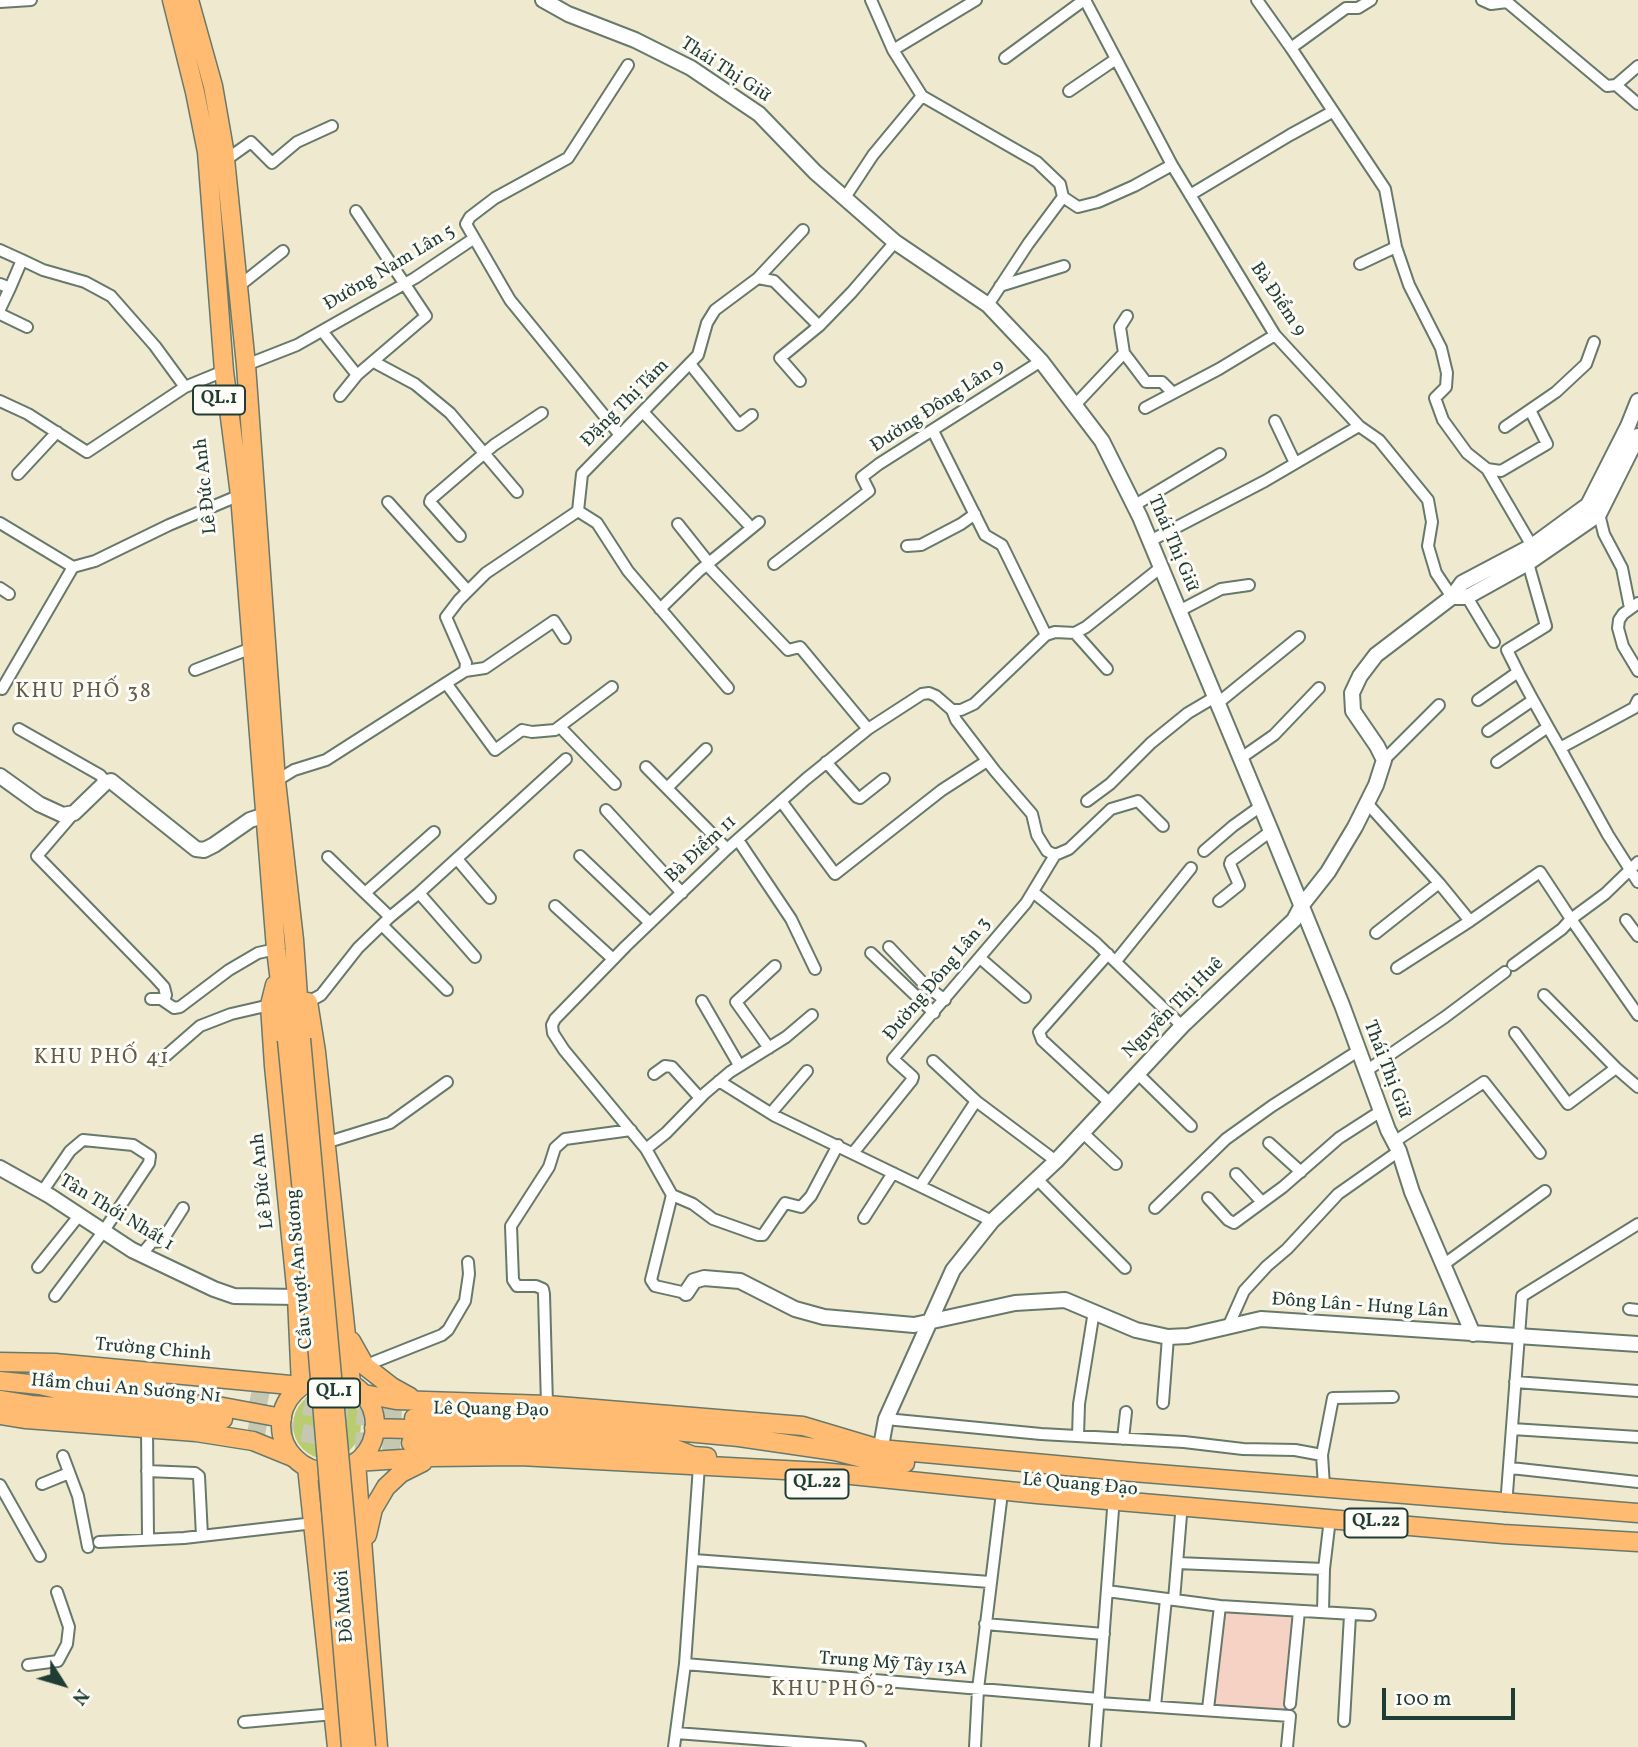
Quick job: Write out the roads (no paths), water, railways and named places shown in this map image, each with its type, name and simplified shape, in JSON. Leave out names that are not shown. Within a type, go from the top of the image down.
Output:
[{"type":"main road","name":"Lê Đức Anh","points":[[160,0],[187,100],[207,152],[220,372],[235,497],[276,949],[308,1002],[316,1052],[345,1321],[358,1389]]},
{"type":"main road","name":"Lê Đức Anh","points":[[172,0],[198,134]]},
{"type":"main road","name":"Lê Đức Anh","points":[[189,0],[213,86],[224,149],[249,364]]},
{"type":"main road","name":"Lê Đức Anh","points":[[202,0],[223,91],[244,282],[264,547],[294,1039]]},
{"type":"main road","name":"Lê Đức Anh","points":[[235,497],[253,784],[264,808]]},
{"type":"main road","name":"Lê Đức Anh","points":[[288,972],[271,1005],[274,1066],[297,1297],[301,1386]]},
{"type":"main road","name":"Cầu vượt An Sương","points":[[294,1039],[352,1747]]},
{"type":"main road","name":"Cầu vượt An Sương","points":[[294,1039],[366,1747]]},
{"type":"main road","points":[[299,1326],[318,1331],[331,1329],[345,1321]]},
{"type":"main road","points":[[345,1321],[356,1329],[373,1362],[411,1397]]},
{"type":"main road","points":[[345,1321],[352,1343],[365,1366],[385,1383],[411,1397]]},
{"type":"main road","name":"Trường Chinh","points":[[0,1362],[66,1364],[301,1386]]},
{"type":"main road","points":[[0,1375],[204,1388],[251,1394]]},
{"type":"main road","points":[[0,1415],[196,1432],[253,1441],[301,1462],[332,1472],[345,1469],[356,1462],[371,1444],[374,1428],[372,1406],[358,1389],[339,1379],[313,1380],[301,1386],[285,1406],[282,1432],[286,1446],[301,1462]]},
{"type":"main road","points":[[0,1381],[40,1385],[78,1394],[223,1407],[282,1418]]},
{"type":"main road","name":"Lê Quang Đạo","points":[[358,1389],[411,1397],[547,1405],[636,1417],[739,1437],[879,1455],[1506,1506],[1638,1513]]},
{"type":"main road","points":[[0,1398],[78,1394]]},
{"type":"main road","name":"Hầm chui An Sương N1","points":[[0,1398],[31,1405],[249,1423]]},
{"type":"main road","name":"Lê Quang Đạo","points":[[606,1435],[636,1417],[803,1426],[879,1455]]},
{"type":"main road","points":[[414,1418],[523,1420],[636,1417]]},
{"type":"main road","points":[[761,1423],[796,1445]]},
{"type":"main road","name":"Lê Quang Đạo","points":[[374,1428],[606,1435],[657,1442],[697,1465],[1001,1501],[1037,1499]]},
{"type":"main road","points":[[411,1443],[558,1446],[697,1465]]},
{"type":"main road","name":"Lê Quang Đạo","points":[[356,1462],[520,1456],[554,1464],[697,1465],[750,1460],[822,1472],[1037,1499],[1638,1542]]},
{"type":"main road","points":[[318,1559],[332,1544],[365,1544],[391,1496],[425,1461]]},
{"type":"main road","name":"Đỗ Mười","points":[[301,1462],[314,1523],[337,1747]]},
{"type":"main road","name":"Đỗ Mười","points":[[356,1462],[365,1544],[378,1747]]},
{"type":"main road","name":"Lê Quang Đạo","points":[[1116,1474],[1324,1486],[1638,1521]]},
{"type":"main road","name":"Lê Quang Đạo","points":[[1113,1505],[1181,1515],[1503,1542],[1638,1550]]},
{"type":"street","points":[[0,2],[31,0]]},
{"type":"street","name":"Thái Thị Giữ","points":[[542,0],[568,14],[635,40],[691,68],[759,114],[844,199],[895,242],[988,305],[1041,361],[1102,441],[1135,505],[1217,700],[1302,905],[1412,1192],[1473,1334]]},
{"type":"street","points":[[871,0],[893,50],[922,96],[1037,162],[1060,184],[1063,197],[1078,206],[1098,202],[1171,165]]},
{"type":"street","points":[[893,50],[976,0]]},
{"type":"street","points":[[1006,58],[1084,0]]},
{"type":"street","name":"Bà Điểm 9","points":[[1084,0],[1171,165],[1275,335],[1359,426],[1379,440],[1428,500],[1432,522],[1428,546],[1436,573],[1460,597],[1494,642]]},
{"type":"street","points":[[1256,0],[1385,189],[1396,247],[1409,285],[1441,348],[1447,373],[1446,387],[1435,398],[1443,420],[1467,453],[1487,469],[1532,546]]},
{"type":"street","points":[[1291,48],[1346,8],[1358,8],[1371,0]]},
{"type":"street","points":[[1482,0],[1490,4],[1507,2],[1607,86],[1616,85],[1638,66]]},
{"type":"street","points":[[1069,91],[1116,59]]},
{"type":"street","name":"Đường Nam Lân 5","points":[[249,364],[297,345],[322,331],[406,283],[472,239],[466,224],[470,217],[495,198],[568,158],[628,65]]},
{"type":"street","points":[[1616,85],[1638,104]]},
{"type":"street","points":[[844,199],[873,155],[922,96]]},
{"type":"street","points":[[1190,195],[1332,112]]},
{"type":"street","points":[[230,157],[251,142],[272,163],[297,142],[332,127]]},
{"type":"street","points":[[988,305],[1063,197]]},
{"type":"street","points":[[340,396],[357,375],[426,316],[356,211]]},
{"type":"street","name":"Đặng Thị Tám","points":[[578,511],[582,474],[698,355],[706,323],[715,310],[758,278],[803,230]]},
{"type":"street","points":[[472,239],[510,300],[620,435]]},
{"type":"street","points":[[800,381],[780,358],[819,326],[895,242]]},
{"type":"street","points":[[1360,264],[1396,247]]},
{"type":"street","points":[[0,250],[43,270],[85,282],[111,296],[155,346],[185,387]]},
{"type":"street","points":[[244,282],[283,251]]},
{"type":"street","points":[[22,260],[5,286],[0,311],[27,327]]},
{"type":"street","points":[[1000,286],[1064,267]]},
{"type":"street","points":[[758,278],[774,281],[819,326]]},
{"type":"street","points":[[1127,316],[1120,327],[1124,353],[1146,382],[1162,382],[1172,392]]},
{"type":"street","points":[[322,331],[357,375]]},
{"type":"street","points":[[1146,408],[1275,335]]},
{"type":"street","points":[[1506,427],[1556,392],[1586,364],[1594,342]]},
{"type":"street","points":[[1075,405],[1124,353]]},
{"type":"street","name":"Đường Đông Lân 9","points":[[774,564],[870,491],[862,478],[1041,361]]},
{"type":"street","points":[[374,362],[415,384],[450,413],[517,492]]},
{"type":"street","points":[[690,364],[739,425],[752,415]]},
{"type":"street","points":[[0,401],[28,414],[87,452],[185,387],[220,372]]},
{"type":"street","points":[[1440,705],[1384,760],[1353,711],[1352,693],[1360,676],[1376,655],[1460,597],[1528,563],[1599,514],[1635,431],[1638,401]]},
{"type":"street","points":[[1487,469],[1501,471],[1547,444],[1530,410]]},
{"type":"street","points":[[643,412],[753,523],[660,609]]},
{"type":"street","points":[[460,536],[430,501],[483,454],[542,413]]},
{"type":"street","points":[[1275,421],[1296,463]]},
{"type":"street","points":[[1150,541],[1359,426]]},
{"type":"street","points":[[933,430],[985,536],[1002,545],[1046,635]]},
{"type":"street","points":[[1460,597],[1462,583],[1532,546],[1588,505],[1635,431]]},
{"type":"street","points":[[18,474],[57,432]]},
{"type":"street","points":[[1135,505],[1220,454]]},
{"type":"street","points":[[2,689],[73,567],[96,561],[158,530],[235,497]]},
{"type":"street","points":[[388,502],[468,591]]},
{"type":"street","points":[[465,671],[466,663],[446,617],[486,573],[578,511],[597,523],[628,571],[728,688]]},
{"type":"street","points":[[907,546],[920,545],[975,514]]},
{"type":"street","points":[[1599,514],[1604,534],[1622,568],[1634,606],[1619,620],[1618,628],[1623,646],[1638,671]]},
{"type":"street","points":[[0,523],[73,567]]},
{"type":"street","points":[[678,524],[735,596],[788,650],[800,648],[868,729]]},
{"type":"street","points":[[1528,563],[1546,626],[1507,650],[1638,883]]},
{"type":"street","points":[[1160,568],[1086,627],[1075,633],[1055,632],[1046,635],[974,704],[961,710],[952,710],[956,720],[987,761],[1032,814],[1037,835],[1046,850],[1055,855],[1069,849],[1111,809],[1138,801],[1163,826]]},
{"type":"street","points":[[1179,611],[1221,589],[1249,585]]},
{"type":"street","points":[[276,778],[326,760],[465,671],[485,667],[554,621],[565,638]]},
{"type":"street","points":[[1075,633],[1107,669]]},
{"type":"street","points":[[1087,801],[1110,784],[1188,713],[1217,700],[1299,637]]},
{"type":"street","points":[[195,670],[244,651]]},
{"type":"street","points":[[1478,700],[1518,672]]},
{"type":"street","points":[[446,683],[495,750],[522,730],[555,730],[612,687]]},
{"type":"street","points":[[1241,758],[1275,735],[1319,688]]},
{"type":"street","name":"Bà Điểm 11","points":[[672,1195],[646,1149],[564,1050],[553,1033],[552,1025],[613,959],[727,849],[868,729],[922,694],[936,696],[952,710]]},
{"type":"street","points":[[1488,731],[1533,700]]},
{"type":"street","points":[[1560,748],[1634,708],[1638,700]]},
{"type":"street","points":[[559,727],[615,784]]},
{"type":"street","points":[[1497,762],[1548,727]]},
{"type":"street","points":[[19,729],[93,771],[107,782],[111,781],[196,849],[204,850],[214,845],[264,808]]},
{"type":"street","points":[[667,788],[706,750]]},
{"type":"street","points":[[308,1002],[321,995],[358,948],[386,921],[566,759]]},
{"type":"street","name":"Nguyễn Thị Huê","points":[[879,1455],[886,1419],[950,1275],[992,1221],[1056,1161],[1182,1026],[1294,920],[1302,905],[1328,872],[1367,803],[1384,760]]},
{"type":"street","points":[[781,801],[835,874],[942,790],[987,761]]},
{"type":"street","points":[[827,762],[859,798],[884,779]]},
{"type":"street","points":[[646,766],[727,849]]},
{"type":"street","points":[[0,776],[39,804],[63,815],[74,813]]},
{"type":"street","points":[[107,782],[74,813],[37,856],[164,987],[164,1001]]},
{"type":"street","points":[[1367,803],[1439,883],[1469,921]]},
{"type":"street","points":[[1204,852],[1261,806]]},
{"type":"street","points":[[606,810],[682,893]]},
{"type":"street","points":[[1219,901],[1239,885],[1231,861],[1271,831]]},
{"type":"street","points":[[365,893],[434,832]]},
{"type":"street","points":[[738,840],[791,919],[815,969]]},
{"type":"street","name":"Đường Đông Lân 3","points":[[853,1153],[912,1080],[913,1077],[893,1059],[1033,892],[1055,855]]},
{"type":"street","points":[[580,856],[650,923]]},
{"type":"street","points":[[328,857],[365,893],[447,990]]},
{"type":"street","points":[[457,859],[490,898]]},
{"type":"street","points":[[1366,1071],[1445,1017],[1562,929],[1605,894],[1638,862]]},
{"type":"street","points":[[1109,1102],[1042,1040],[1039,1032],[1112,958],[1191,868]]},
{"type":"street","points":[[1397,968],[1540,872],[1638,1015]]},
{"type":"street","points":[[1376,933],[1439,883]]},
{"type":"street","points":[[1033,892],[1112,958],[1182,1026]]},
{"type":"street","points":[[419,893],[475,957]]},
{"type":"street","points":[[555,906],[613,959]]},
{"type":"street","points":[[1626,920],[1638,936]]},
{"type":"street","points":[[890,947],[925,985],[944,1000]]},
{"type":"street","points":[[151,999],[164,1001],[174,1008],[180,1007],[229,970],[258,953],[276,949]]},
{"type":"street","points":[[871,953],[934,1013]]},
{"type":"street","points":[[980,958],[1025,997]]},
{"type":"street","points":[[769,1048],[736,1002],[775,966]]},
{"type":"street","points":[[1545,996],[1638,1087]]},
{"type":"street","points":[[702,1001],[739,1066]]},
{"type":"street","points":[[161,1060],[200,1026],[231,1014],[271,1005]]},
{"type":"street","points":[[646,1149],[719,1082],[812,1016]]},
{"type":"street","points":[[1515,1033],[1568,1104],[1616,1068]]},
{"type":"street","points":[[1155,1208],[1226,1139],[1358,1051]]},
{"type":"street","points":[[933,1061],[976,1101],[1056,1161]]},
{"type":"street","points":[[654,1074],[665,1066],[672,1067],[700,1098]]},
{"type":"street","points":[[771,1113],[807,1071]]},
{"type":"street","points":[[1137,1073],[1191,1126]]},
{"type":"street","points":[[325,1143],[390,1123],[447,1082]]},
{"type":"street","points":[[719,1082],[771,1113],[992,1221]]},
{"type":"street","points":[[1228,1327],[1244,1291],[1338,1194],[1484,1082],[1540,1153]]},
{"type":"street","points":[[920,1186],[976,1101]]},
{"type":"street","points":[[1208,1198],[1234,1223],[1339,1138],[1381,1111]]},
{"type":"street","points":[[547,1405],[543,1289],[536,1286],[517,1286],[513,1280],[511,1226],[549,1167],[555,1148],[565,1139],[631,1130]]},
{"type":"street","points":[[1082,1132],[1116,1164]]},
{"type":"street","points":[[42,1192],[70,1151],[83,1140],[133,1145],[150,1156],[149,1163],[103,1232],[55,1296]]},
{"type":"street","points":[[1269,1143],[1301,1171]]},
{"type":"street","points":[[686,1293],[655,1286],[651,1280],[672,1195],[693,1204],[713,1219],[763,1235],[785,1203],[801,1207],[811,1196],[838,1145]]},
{"type":"street","name":"Tân Thới Nhất 1","points":[[0,1168],[141,1255],[214,1289],[234,1296],[297,1297]]},
{"type":"street","points":[[864,1218],[893,1173]]},
{"type":"street","points":[[1236,1174],[1262,1202]]},
{"type":"street","points":[[1035,1178],[1125,1268]]},
{"type":"street","points":[[1443,1265],[1545,1191]]},
{"type":"street","points":[[141,1255],[152,1242],[162,1241],[183,1208]]},
{"type":"street","points":[[38,1267],[78,1217]]},
{"type":"street","points":[[1506,1506],[1521,1337],[1522,1296],[1638,1224]]},
{"type":"street","points":[[373,1362],[442,1335],[448,1330],[465,1301],[468,1262]]},
{"type":"street","name":"Đông Lân - Hưng Lân","points":[[686,1293],[694,1281],[704,1278],[740,1281],[795,1309],[824,1317],[914,1325],[1015,1303],[1065,1300],[1136,1330],[1168,1337],[1188,1336],[1261,1319],[1638,1344]]},
{"type":"street","points":[[1077,1436],[1079,1404],[1094,1311]]},
{"type":"street","points":[[1163,1403],[1168,1337]]},
{"type":"street","points":[[1515,1382],[1638,1391]]},
{"type":"street","points":[[1324,1486],[1322,1455],[1334,1398],[1393,1397]]},
{"type":"street","points":[[1123,1439],[1126,1412]]},
{"type":"street","points":[[886,1419],[1244,1449],[1295,1450],[1322,1455]]},
{"type":"street","points":[[147,1429],[148,1538]]},
{"type":"street","points":[[1512,1429],[1638,1437]]},
{"type":"street","points":[[63,1456],[78,1496],[88,1547]]},
{"type":"street","points":[[674,1747],[685,1664],[694,1560],[697,1465]]},
{"type":"street","points":[[1511,1468],[1638,1482]]},
{"type":"street","points":[[147,1471],[198,1475],[201,1479],[202,1536]]},
{"type":"street","points":[[43,1484],[69,1474]]},
{"type":"street","points":[[1095,1747],[1116,1474]]},
{"type":"street","points":[[0,1485],[40,1556]]},
{"type":"street","points":[[975,1747],[978,1689],[1001,1501]]},
{"type":"street","points":[[1154,1706],[1177,1563],[1181,1515]]},
{"type":"street","points":[[99,1542],[202,1536],[314,1523]]},
{"type":"street","points":[[1323,1612],[1329,1527]]},
{"type":"street","points":[[694,1560],[990,1583]]},
{"type":"street","points":[[1177,1563],[1324,1569]]},
{"type":"street","points":[[1107,1591],[1220,1606],[1370,1615]]},
{"type":"street","points":[[28,1665],[58,1661],[67,1644],[69,1627],[57,1592]]},
{"type":"street","points":[[1208,1709],[1220,1606]]},
{"type":"street","points":[[1290,1704],[1299,1611]]},
{"type":"street","points":[[1344,1721],[1350,1615]]},
{"type":"street","points":[[985,1624],[1104,1634]]},
{"type":"street","name":"Trung Mỹ Tây 13A","points":[[685,1664],[1290,1716],[1287,1747]]},
{"type":"street","points":[[244,1722],[334,1714]]},
{"type":"street","points":[[676,1733],[860,1747]]},
{"type":"tunnel","points":[[251,1394],[342,1414],[414,1418]]},
{"type":"tunnel","points":[[249,1423],[347,1441],[411,1443]]},
{"type":"district","name":"KHU PHỐ 38","points":[[84,693]]},
{"type":"district","name":"KHU PHỐ 41","points":[[102,1059]]},
{"type":"district","name":"KHU PHỐ 2","points":[[834,1691]]}]
